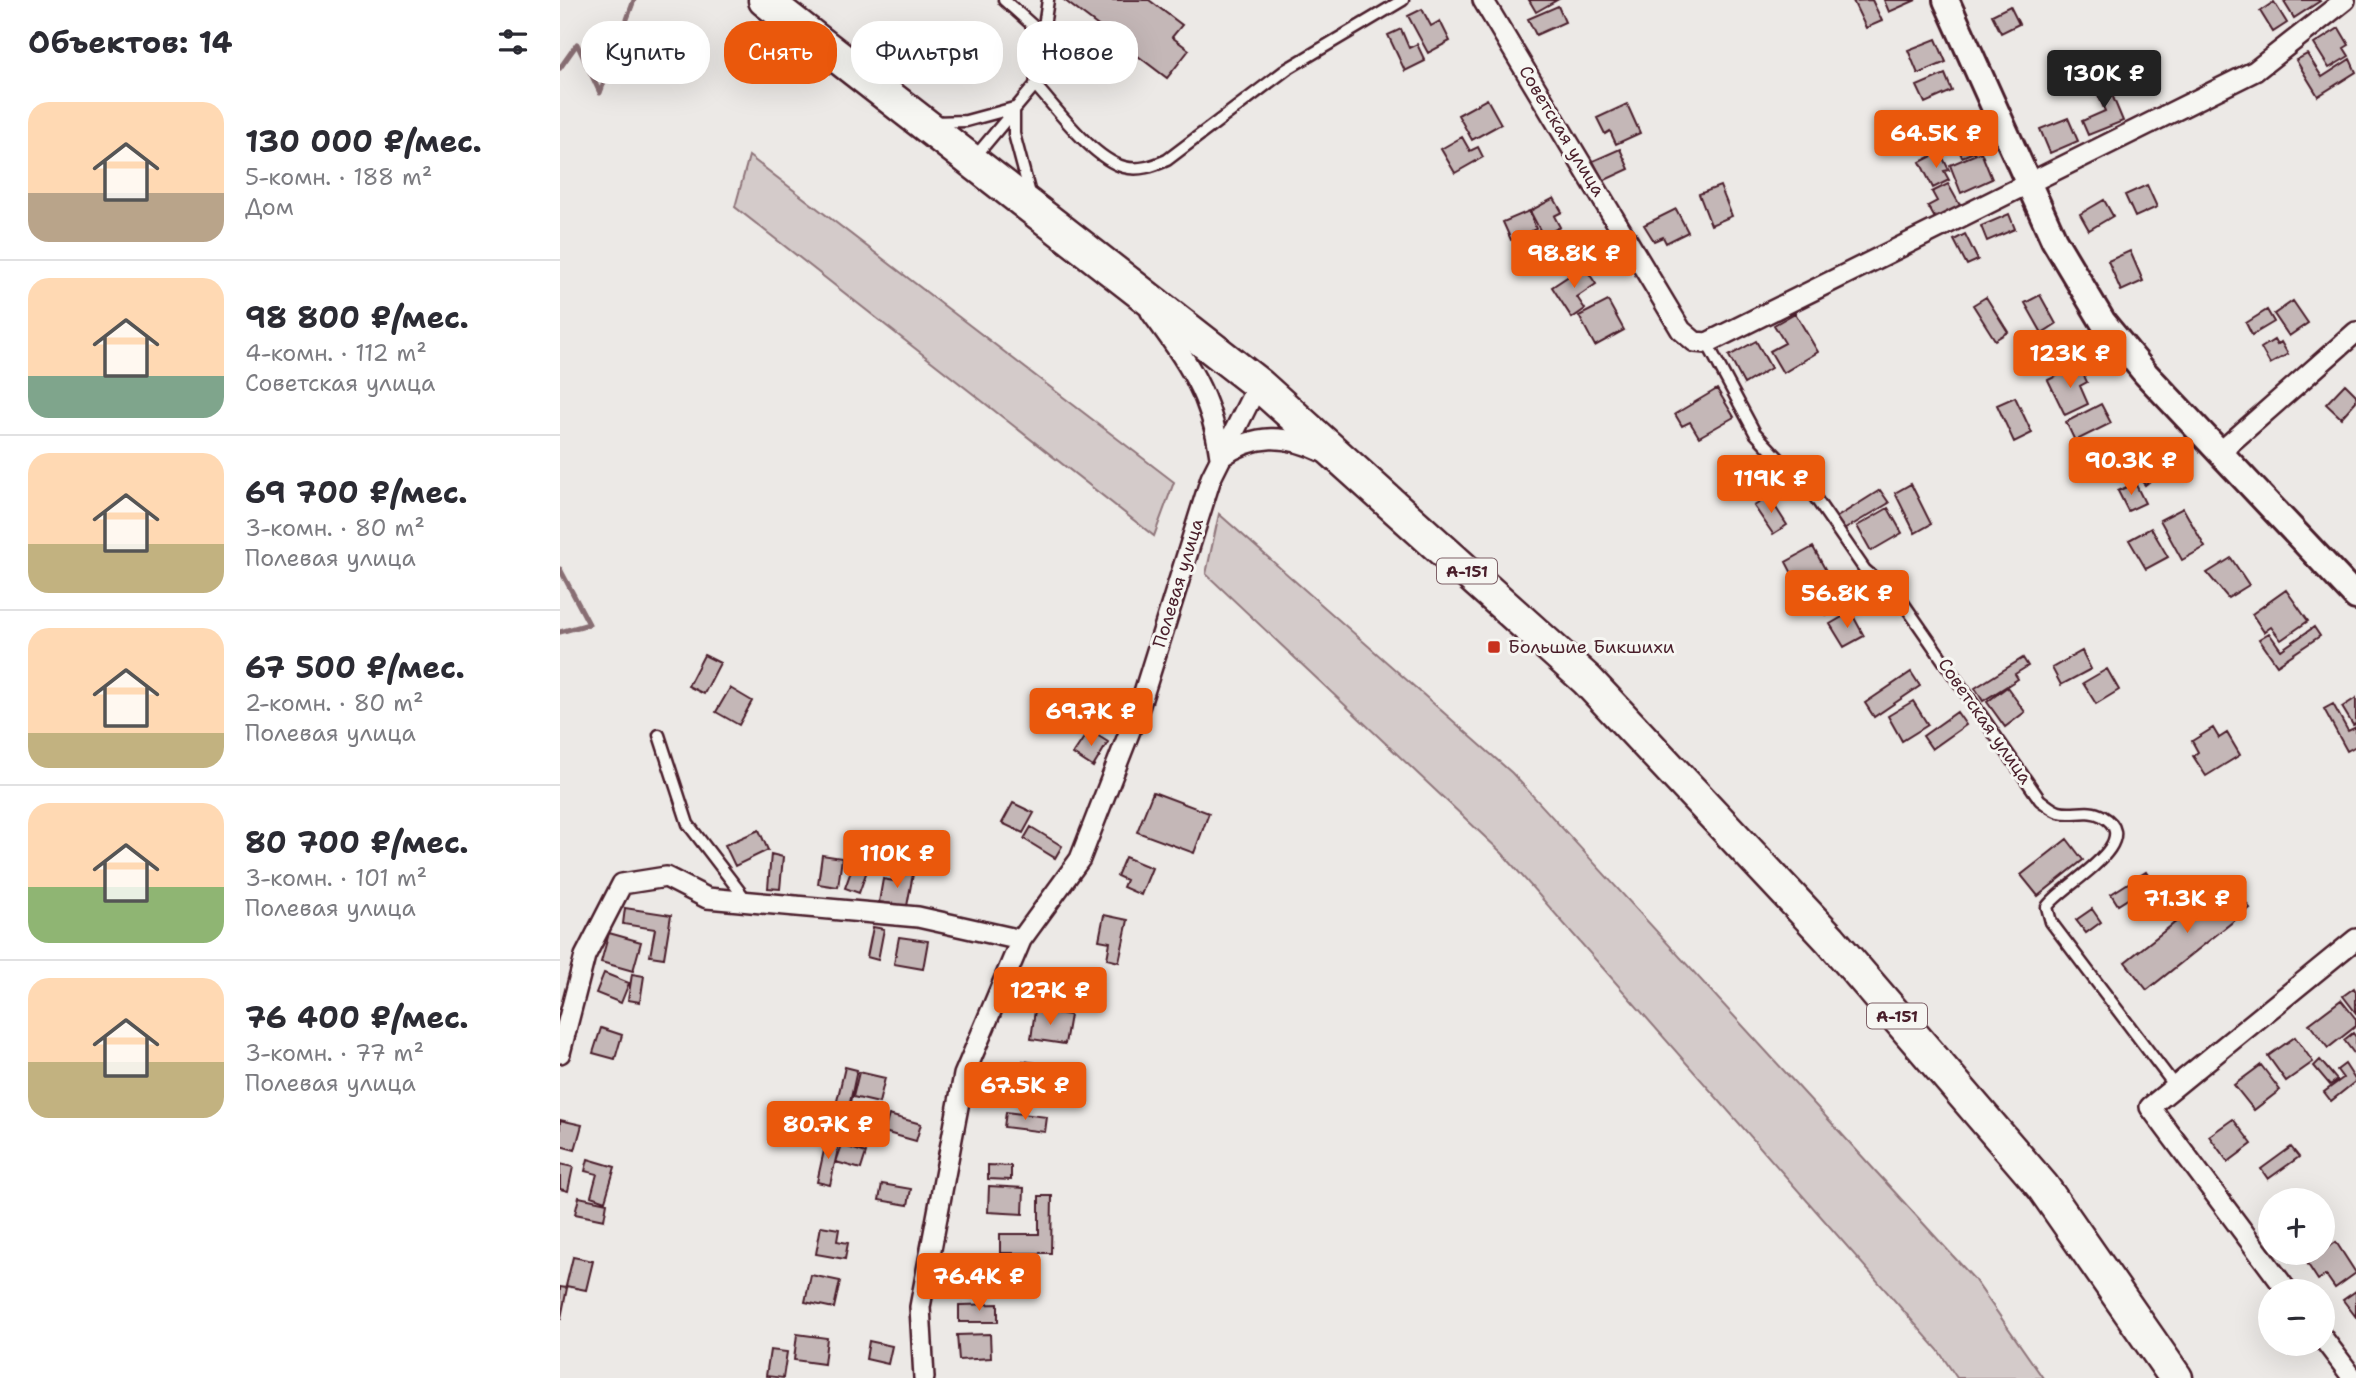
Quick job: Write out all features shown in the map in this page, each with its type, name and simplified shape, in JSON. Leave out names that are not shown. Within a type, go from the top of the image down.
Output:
[{"type":"highway","name":"А-151","points":[[765,0],[1258,384],[1587,680],[1830,939],[2043,1187],[2175,1378]]},
{"type":"street","name":"Советская улица","points":[[1483,0],[1681,330],[1695,342],[1707,343]]},
{"type":"street","points":[[1946,0],[2027,185],[2054,240],[2103,321],[2146,374],[2356,597]]},
{"type":"street","points":[[1707,343],[2255,71],[2345,0]]},
{"type":"street","points":[[1127,280],[1195,373],[1216,429],[1220,457],[1240,444],[1258,438],[1305,443],[1347,463]]},
{"type":"street","points":[[2219,453],[2356,332]]},
{"type":"street","name":"Полевая улица","points":[[924,1378],[920,1307],[964,1075],[1021,940],[1080,859],[1140,705],[1220,457],[1258,384]]},
{"type":"street","points":[[560,1053],[585,956],[622,884],[666,877],[707,898],[918,917],[1021,940]]},
{"type":"street","points":[[2278,1279],[2150,1107],[2356,939]]},
{"type":"street","points":[[2335,1353],[2354,1377]]},
{"type":"lane","points":[[1004,0],[1028,21]]},
{"type":"lane","points":[[1044,21],[1048,0]]},
{"type":"lane","points":[[973,160],[1035,85],[1085,139],[1108,159],[1122,167],[1149,167],[1167,160],[1287,69],[1403,0]]},
{"type":"lane","points":[[923,122],[966,121],[1014,108]]},
{"type":"lane","points":[[1014,108],[1016,144],[1035,208]]},
{"type":"lane","name":"Советская улица","points":[[1707,343],[1755,433],[1814,496],[1864,570],[1904,604],[2040,800],[2057,811],[2089,812],[2103,816],[2113,827],[2115,840],[2111,852],[2054,896],[2047,907],[2050,922],[2175,1086]]},
{"type":"lane","points":[[659,734],[688,824],[747,901]]},
{"type":"shaded area","points":[[749,156],[1174,482],[1154,536],[735,207]]},
{"type":"shaded area","points":[[1219,514],[1512,773],[1974,1279],[2043,1378],[1957,1378],[1938,1350],[1502,853],[1206,574]]},
{"type":"building","points":[[1064,0],[1149,0],[1182,25],[1172,37],[1189,50],[1167,78],[1138,56],[1138,21],[1092,21]]},
{"type":"building","points":[[1529,0],[1557,0],[1536,12]]},
{"type":"building","points":[[1872,0],[1882,21],[1866,28],[1853,1]]},
{"type":"building","points":[[1884,0],[1916,0],[1889,12]]},
{"type":"building","points":[[2320,1],[2294,18],[2284,2]]},
{"type":"building","points":[[2274,2],[2287,23],[2273,32],[2260,11]]},
{"type":"building","points":[[1558,6],[1565,22],[1536,35],[1528,19]]},
{"type":"building","points":[[2010,6],[2019,24],[2001,33],[1992,15]]},
{"type":"building","points":[[1422,9],[1431,26],[1440,21],[1450,41],[1428,53],[1408,16]]},
{"type":"building","points":[[2339,28],[2349,45],[2344,48],[2349,56],[2329,68],[2314,44]]},
{"type":"building","points":[[1401,29],[1409,48],[1417,44],[1425,61],[1405,71],[1388,35]]},
{"type":"building","points":[[1936,39],[1946,62],[1918,74],[1908,50]]},
{"type":"building","points":[[2307,54],[2322,77],[2350,59],[2356,72],[2318,96],[2296,60]]},
{"type":"building","points":[[1945,74],[1952,91],[1925,103],[1917,86]]},
{"type":"building","points":[[2105,78],[2123,121],[2088,135],[2082,121],[2105,111],[2093,83]]},
{"type":"building","points":[[1487,99],[1501,124],[1472,140],[1458,115]]},
{"type":"building","points":[[1627,104],[1640,133],[1616,144],[1610,131],[1605,134],[1597,118]]},
{"type":"building","points":[[2068,118],[2078,141],[2050,153],[2040,129]]},
{"type":"building","points":[[1978,129],[1986,147],[1962,157],[1954,139]]},
{"type":"building","points":[[1462,137],[1470,151],[1478,147],[1483,157],[1455,173],[1441,149]]},
{"type":"building","points":[[1620,149],[1629,169],[1603,181],[1593,161]]},
{"type":"building","points":[[1940,152],[1949,170],[1944,171],[1949,180],[1933,188],[1920,162]]},
{"type":"building","points":[[1981,152],[1992,179],[1961,193],[1950,165]]},
{"type":"building","points":[[1948,184],[1962,209],[1937,222],[1928,206],[1937,201],[1932,192]]},
{"type":"building","points":[[2147,185],[2157,207],[2135,217],[2125,195]]},
{"type":"building","points":[[1720,186],[1732,216],[1711,225],[1699,194]]},
{"type":"building","points":[[1554,198],[1562,212],[1554,216],[1560,227],[1543,236],[1530,211]]},
{"type":"building","points":[[2104,200],[2113,216],[2089,230],[2080,214]]},
{"type":"building","points":[[1676,209],[1688,232],[1666,243],[1663,237],[1654,241],[1644,225]]},
{"type":"building","points":[[1529,211],[1536,229],[1511,240],[1503,222]]},
{"type":"building","points":[[2009,214],[2015,229],[1987,241],[1981,226]]},
{"type":"building","points":[[1965,234],[1978,260],[1967,265],[1954,240]]},
{"type":"building","points":[[2130,251],[2143,281],[2121,291],[2108,261]]},
{"type":"building","points":[[1584,266],[1596,284],[1577,297],[1585,309],[1572,318],[1552,287]]},
{"type":"building","points":[[2040,295],[2056,324],[2042,333],[2025,303]]},
{"type":"building","points":[[1986,297],[2008,332],[1995,340],[1973,305]]},
{"type":"building","points":[[1608,301],[1624,330],[1595,346],[1579,316]]},
{"type":"building","points":[[2293,301],[2308,323],[2289,336],[2274,314]]},
{"type":"building","points":[[2267,310],[2274,322],[2252,335],[2246,323]]},
{"type":"building","points":[[1795,313],[1818,352],[1783,373],[1770,351],[1785,343],[1774,325]]},
{"type":"building","points":[[2274,340],[2277,345],[2281,342],[2288,354],[2270,364],[2261,348]]},
{"type":"building","points":[[1756,341],[1771,368],[1744,384],[1729,356]]},
{"type":"building","points":[[2079,365],[2087,382],[2080,386],[2088,404],[2065,415],[2048,380]]},
{"type":"building","points":[[2345,384],[2356,395],[2356,401],[2341,418],[2326,404]]},
{"type":"building","points":[[1717,389],[1734,417],[1699,437],[1690,422],[1682,426],[1675,414]]},
{"type":"building","points":[[2015,397],[2032,433],[2014,442],[1997,405]]},
{"type":"building","points":[[2101,404],[2111,423],[2075,441],[2066,422]]},
{"type":"building","points":[[2139,450],[2159,474],[2145,485],[2125,461]]},
{"type":"building","points":[[2135,483],[2145,503],[2128,511],[2118,491]]},
{"type":"building","points":[[1911,484],[1931,524],[1915,533],[1895,493]]},
{"type":"building","points":[[1880,490],[1889,503],[1842,531],[1834,519]]},
{"type":"building","points":[[1769,497],[1787,525],[1773,534],[1754,506]]},
{"type":"building","points":[[1888,508],[1902,533],[1871,551],[1857,526]]},
{"type":"building","points":[[2183,508],[2205,547],[2182,560],[2160,520]]},
{"type":"building","points":[[2151,528],[2168,557],[2146,569],[2129,540]]},
{"type":"building","points":[[1813,547],[1830,578],[1802,593],[1786,562]]},
{"type":"building","points":[[2231,558],[2249,585],[2228,598],[2207,573]]},
{"type":"building","points":[[1836,580],[1849,603],[1826,616],[1813,593]]},
{"type":"building","points":[[2286,590],[2308,621],[2281,640],[2271,627],[2264,632],[2252,614]]},
{"type":"building","points":[[1851,612],[1864,636],[1844,647],[1830,624]]},
{"type":"building","points":[[2314,627],[2320,636],[2277,665],[2259,639],[2269,633],[2281,650]]},
{"type":"building","points":[[2082,651],[2091,669],[2061,685],[2052,668]]},
{"type":"building","points":[[704,655],[720,663],[704,694],[688,686]]},
{"type":"building","points":[[2023,658],[2028,666],[2015,674],[2018,679],[1983,701],[1975,688]]},
{"type":"building","points":[[2107,669],[2119,690],[2096,704],[2083,683]]},
{"type":"building","points":[[1911,672],[1920,686],[1874,717],[1865,703]]},
{"type":"building","points":[[2007,687],[2025,712],[2005,727],[1987,702]]},
{"type":"building","points":[[730,688],[752,701],[739,725],[716,712]]},
{"type":"building","points":[[2356,698],[2356,724],[2353,725],[2342,707]]},
{"type":"building","points":[[1913,701],[1928,725],[1902,741],[1888,716]]},
{"type":"building","points":[[2333,704],[2348,731],[2356,727],[2356,746],[2347,751],[2324,709]]},
{"type":"building","points":[[1957,712],[1966,725],[1932,749],[1923,736]]},
{"type":"building","points":[[2213,728],[2219,738],[2227,733],[2240,755],[2206,776],[2193,756],[2198,752],[2192,741]]},
{"type":"building","points":[[1089,730],[1108,742],[1093,767],[1073,754]]},
{"type":"building","points":[[1153,792],[1209,813],[1194,853],[1137,832]]},
{"type":"building","points":[[1013,803],[1034,813],[1023,833],[1002,823]]},
{"type":"building","points":[[1031,827],[1062,846],[1055,858],[1024,839]]},
{"type":"building","points":[[759,830],[768,850],[735,866],[725,845]]},
{"type":"building","points":[[880,833],[915,850],[908,864],[873,848]]},
{"type":"building","points":[[2067,839],[2083,860],[2038,896],[2021,875]]},
{"type":"building","points":[[771,854],[783,857],[780,889],[768,888]]},
{"type":"building","points":[[822,855],[842,858],[838,887],[818,884]]},
{"type":"building","points":[[1125,857],[1152,868],[1141,895],[1123,887],[1126,880],[1117,876]]},
{"type":"building","points":[[855,860],[869,865],[859,893],[845,888]]},
{"type":"building","points":[[900,872],[913,874],[907,906],[879,902],[883,879],[899,882]]},
{"type":"building","points":[[2146,872],[2153,883],[2118,905],[2111,894]]},
{"type":"building","points":[[2228,881],[2250,908],[2147,990],[2125,962]]},
{"type":"building","points":[[625,908],[671,915],[664,958],[650,956],[655,929],[623,924]]},
{"type":"building","points":[[2092,909],[2101,922],[2086,933],[2076,920]]},
{"type":"building","points":[[1104,915],[1128,920],[1119,962],[1107,959],[1110,942],[1099,940]]},
{"type":"building","points":[[873,927],[884,929],[878,960],[867,957]]},
{"type":"building","points":[[609,933],[641,942],[633,971],[601,962]]},
{"type":"building","points":[[899,937],[928,941],[923,969],[894,964]]},
{"type":"building","points":[[604,973],[629,983],[621,1003],[596,993]]},
{"type":"building","points":[[632,974],[644,976],[640,1002],[628,1000]]},
{"type":"building","points":[[1069,978],[1098,982],[1095,1008],[1081,1006],[1083,991],[1067,990]]},
{"type":"building","points":[[2354,988],[2356,992],[2356,1013],[2343,996]]},
{"type":"building","points":[[2341,1000],[2356,1019],[2356,1026],[2328,1048],[2309,1024]]},
{"type":"building","points":[[1035,1010],[1070,1015],[1065,1044],[1031,1039]]},
{"type":"building","points":[[601,1028],[622,1035],[615,1059],[593,1053]]},
{"type":"building","points":[[2353,1033],[2356,1037],[2356,1056],[2344,1040]]},
{"type":"building","points":[[2295,1037],[2313,1062],[2286,1081],[2268,1056]]},
{"type":"building","points":[[2320,1060],[2337,1080],[2330,1085],[2314,1066]]},
{"type":"building","points":[[1023,1061],[1056,1066],[1052,1093],[1018,1087]]},
{"type":"building","points":[[2345,1064],[2356,1081],[2331,1101],[2324,1092],[2343,1078],[2337,1070]]},
{"type":"building","points":[[2261,1065],[2280,1090],[2254,1110],[2234,1085]]},
{"type":"building","points":[[845,1067],[857,1070],[846,1121],[833,1118]]},
{"type":"building","points":[[859,1072],[885,1078],[879,1103],[853,1097]]},
{"type":"building","points":[[1006,1112],[1047,1117],[1045,1132],[1004,1127]]},
{"type":"building","points":[[889,1115],[921,1124],[916,1141],[884,1132]]},
{"type":"building","points":[[2233,1119],[2252,1144],[2228,1162],[2209,1136]]},
{"type":"building","points":[[560,1120],[582,1125],[575,1150],[560,1146]]},
{"type":"building","points":[[827,1137],[840,1140],[830,1185],[817,1182]]},
{"type":"building","points":[[842,1145],[866,1153],[861,1169],[836,1162]]},
{"type":"building","points":[[2291,1147],[2299,1157],[2268,1179],[2261,1169]]},
{"type":"building","points":[[588,1159],[615,1167],[605,1201],[591,1196],[597,1174],[585,1171]]},
{"type":"building","points":[[560,1164],[573,1167],[568,1191],[560,1189]]},
{"type":"building","points":[[988,1165],[1011,1166],[1011,1180],[988,1179]]},
{"type":"building","points":[[882,1184],[911,1189],[908,1205],[879,1200]]},
{"type":"building","points":[[989,1186],[1024,1188],[1023,1214],[988,1212]]},
{"type":"building","points":[[1039,1196],[1052,1196],[1051,1253],[1000,1253],[1000,1234],[1039,1234]]},
{"type":"building","points":[[579,1197],[607,1203],[604,1220],[575,1214]]},
{"type":"building","points":[[821,1226],[839,1229],[837,1241],[848,1243],[845,1259],[816,1254]]},
{"type":"building","points":[[2335,1243],[2356,1273],[2335,1288],[2335,1279],[2329,1279],[2326,1275],[2317,1279],[2308,1265],[2335,1265]]},
{"type":"building","points":[[573,1257],[593,1261],[586,1290],[566,1286]]},
{"type":"building","points":[[955,1262],[990,1263],[989,1289],[962,1288],[962,1273],[955,1273]]},
{"type":"building","points":[[1019,1268],[1020,1291],[993,1292],[992,1270]]},
{"type":"building","points":[[811,1275],[840,1281],[834,1308],[805,1302]]},
{"type":"building","points":[[560,1287],[567,1288],[561,1318],[560,1317]]},
{"type":"building","points":[[2356,1291],[2356,1317],[2343,1300]]},
{"type":"building","points":[[998,1304],[998,1322],[959,1322],[959,1305]]},
{"type":"building","points":[[797,1334],[827,1338],[824,1364],[794,1360]]},
{"type":"building","points":[[990,1334],[991,1358],[959,1360],[957,1335]]},
{"type":"building","points":[[869,1341],[892,1346],[888,1364],[866,1359]]},
{"type":"building","points":[[770,1350],[787,1352],[783,1378],[766,1376]]},
{"type":"waterway","points":[[560,68],[577,44],[600,93],[634,0]]},
{"type":"waterway","points":[[560,569],[589,624],[560,632]]},
{"type":"place","name":"Большие Бикшихи","points":[[1494,647]]}]
